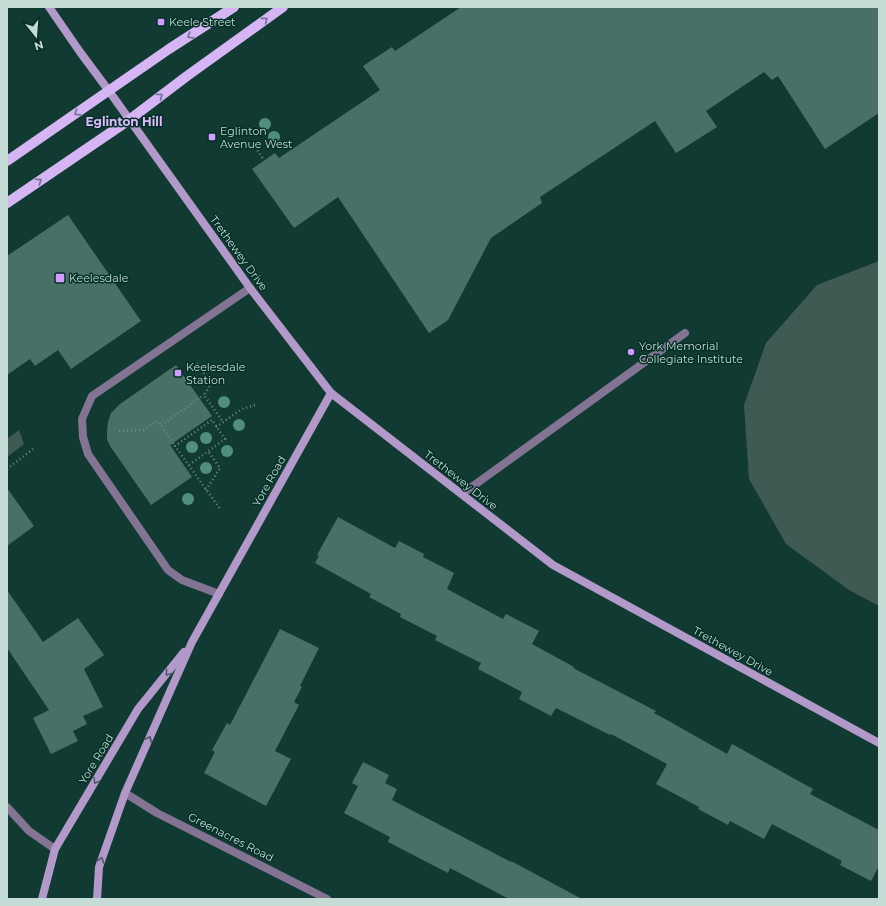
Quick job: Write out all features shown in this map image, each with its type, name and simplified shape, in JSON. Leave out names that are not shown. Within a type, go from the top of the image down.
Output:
[{"type":"main road","points":[[49,7],[129,120]]},
{"type":"main road","points":[[7,161],[169,49],[234,7]]},
{"type":"main road","points":[[7,203],[129,120],[283,7]]},
{"type":"main road","name":"Trethewey Drive","points":[[129,120],[250,288],[331,394],[553,565],[879,743]]},
{"type":"main road","name":"Yore Road","points":[[97,899],[99,867],[125,793],[192,642],[331,394]]},
{"type":"main road","name":"Yore Road","points":[[42,899],[55,849],[138,709],[192,642]]},
{"type":"street","points":[[219,594],[182,580],[168,570],[88,454],[83,437],[82,419],[92,396],[250,288]]},
{"type":"street","points":[[462,494],[685,334]]},
{"type":"street","name":"Greenacres Road","points":[[125,793],[158,813],[327,899]]},
{"type":"street","points":[[7,807],[30,831],[55,849]]},
{"type":"path","points":[[225,148],[253,144],[264,160]]},
{"type":"path","points":[[161,425],[204,395],[211,384],[198,363]]},
{"type":"path","points":[[204,395],[222,422]]},
{"type":"path","points":[[216,426],[242,409],[255,405]]},
{"type":"path","points":[[175,446],[212,420],[225,438],[189,465]]},
{"type":"path","points":[[119,430],[143,430],[158,421],[220,509]]},
{"type":"path","points":[[7,468],[33,449]]},
{"type":"path","points":[[206,490],[220,468],[208,451]]},
{"type":"shaded area","points":[[879,261],[879,606],[849,590],[786,544],[749,479],[744,405],[766,343],[817,285]]},
{"type":"shaded area","points":[[19,430],[24,444],[7,457],[7,439]]},
{"type":"building","points":[[461,7],[879,7],[879,113],[825,149],[778,76],[772,80],[764,72],[706,111],[717,127],[676,153],[655,121],[540,197],[542,203],[491,238],[448,320],[429,333],[338,197],[294,228],[252,169],[275,153],[279,158],[380,90],[363,66],[392,47],[395,51]]},
{"type":"building","points":[[68,215],[141,321],[71,369],[58,350],[35,366],[30,359],[7,375],[7,256]]},
{"type":"building","points":[[176,365],[212,416],[170,445],[192,477],[151,505],[110,446],[107,439],[108,422],[111,413],[120,404]]},
{"type":"building","points":[[7,488],[34,526],[7,546]]},
{"type":"building","points":[[338,517],[395,548],[399,541],[424,554],[423,557],[454,573],[447,589],[503,619],[506,614],[539,631],[532,644],[574,667],[573,668],[656,711],[654,713],[727,754],[732,744],[813,789],[810,794],[879,830],[879,866],[871,881],[840,865],[842,861],[772,824],[764,839],[730,821],[728,825],[698,809],[699,807],[656,784],[667,764],[611,734],[610,735],[556,708],[551,716],[519,699],[522,692],[478,669],[481,663],[435,640],[437,636],[400,617],[401,614],[369,597],[371,594],[315,563],[319,556],[317,555]]},
{"type":"building","points":[[7,590],[43,642],[78,618],[104,655],[84,669],[103,707],[83,716],[87,724],[73,731],[78,741],[51,754],[33,718],[49,710],[7,648]]},
{"type":"building","points":[[280,629],[319,648],[300,686],[302,687],[294,702],[299,705],[275,751],[291,759],[266,806],[204,773],[215,752],[212,750],[227,723],[230,725]]},
{"type":"building","points":[[363,762],[389,775],[385,783],[397,789],[392,800],[582,899],[509,899],[450,868],[448,873],[388,842],[390,837],[344,813],[358,786],[352,783]]},
{"type":"place","name":"Keele Street","points":[[161,22]]},
{"type":"place","name":"Eglinton Avenue West","points":[[212,137]]},
{"type":"place","name":"Keelesdale","points":[[60,278]]},
{"type":"place","name":"York Memorial Collegiate Institute","points":[[631,352]]},
{"type":"place","name":"Keelesdale Station","points":[[178,373]]},
{"type":"district","name":"Eglinton Hill","points":[[124,121]]}]
